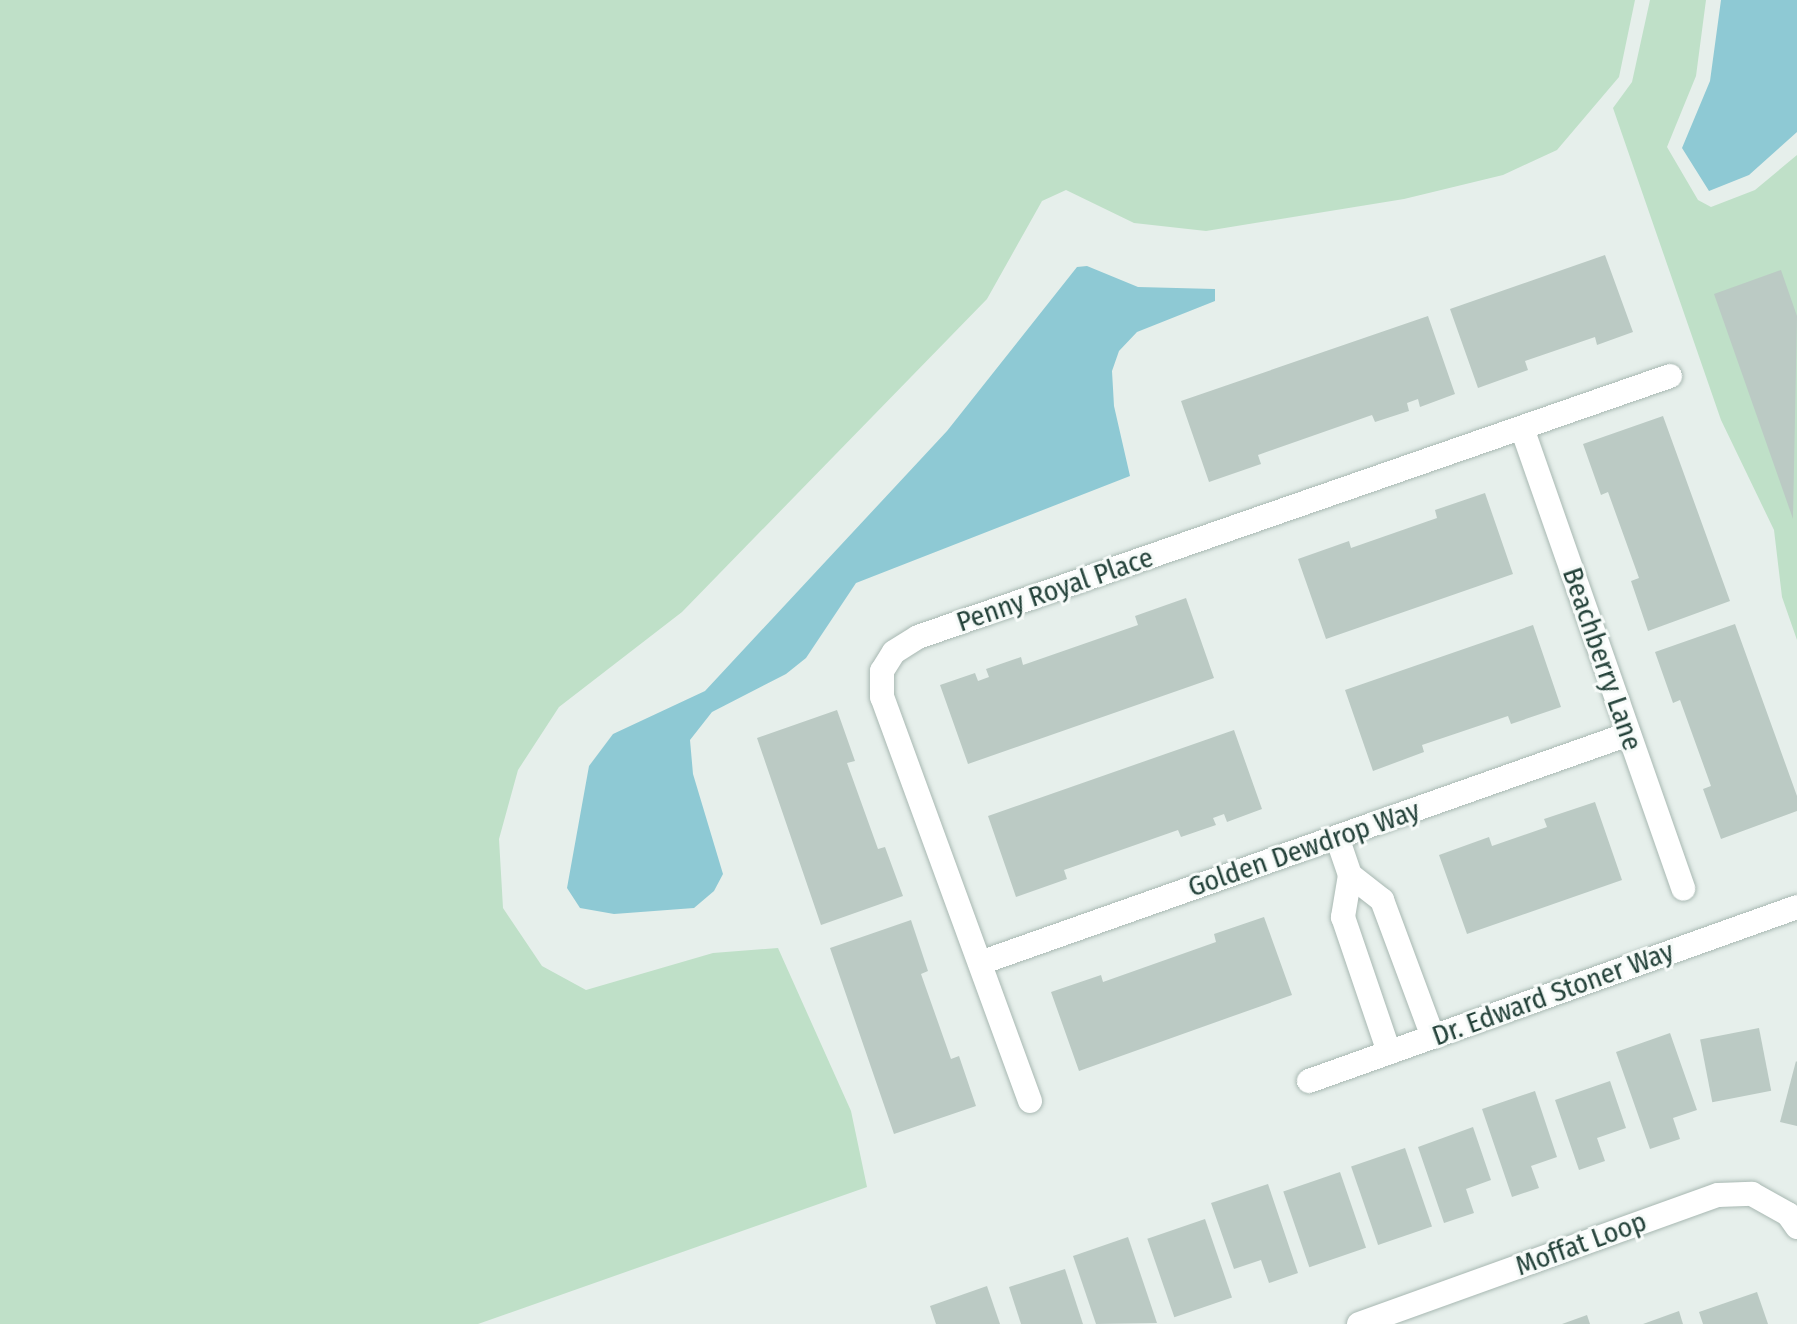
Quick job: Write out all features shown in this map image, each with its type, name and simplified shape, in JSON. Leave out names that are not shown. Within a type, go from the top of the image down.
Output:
[{"type":"street","name":"Penny Royal Place","points":[[1030,1101],[882,697],[882,671],[894,652],[918,637],[1670,376]]},
{"type":"street","name":"Beachberry Lane","points":[[1522,428],[1683,889]]},
{"type":"street","name":"Golden Dewdrop Way","points":[[980,963],[1629,734]]},
{"type":"street","points":[[1337,837],[1350,875],[1343,917],[1389,1052]]},
{"type":"street","points":[[1350,875],[1382,900],[1433,1037]]},
{"type":"street","name":"Dr. Edward Stoner Way","points":[[1309,1081],[1797,907]]},
{"type":"street","points":[[1348,933],[1389,919]]},
{"type":"street","points":[[1361,972],[1404,958]]},
{"type":"street","name":"Moffat Loop","points":[[1359,1324],[1718,1195],[1752,1194],[1788,1214],[1797,1227]]},
{"type":"green space","points":[[0,0],[1635,0],[1619,77],[1557,150],[1503,175],[1404,199],[1206,231],[1134,223],[1066,190],[1042,201],[987,299],[682,612],[559,707],[518,770],[499,839],[503,908],[542,966],[586,990],[713,953],[778,948],[851,1111],[867,1187],[478,1324],[0,1324]]},
{"type":"green space","points":[[1650,0],[1706,0],[1696,76],[1667,147],[1698,200],[1711,207],[1755,190],[1797,155],[1797,640],[1782,597],[1774,530],[1721,420],[1613,108],[1632,82]]},
{"type":"water","points":[[1721,0],[1797,0],[1797,132],[1749,175],[1709,191],[1682,148],[1710,81]]},
{"type":"water","points":[[1087,266],[1138,287],[1215,289],[1215,301],[1137,332],[1119,351],[1112,371],[1114,406],[1130,476],[856,583],[806,658],[786,674],[712,712],[690,740],[693,774],[723,874],[714,891],[694,908],[614,914],[580,908],[567,888],[589,766],[613,734],[705,691],[947,431],[1077,267]]},
{"type":"building","points":[[1605,255],[1633,332],[1597,345],[1595,337],[1525,361],[1528,370],[1478,388],[1450,309]]},
{"type":"building","points":[[1781,270],[1797,316],[1793,519],[1714,294]]},
{"type":"building","points":[[1428,316],[1455,394],[1420,407],[1418,399],[1407,403],[1409,411],[1375,422],[1372,415],[1258,455],[1261,464],[1209,482],[1181,401]]},
{"type":"building","points":[[1663,416],[1730,601],[1648,631],[1631,581],[1639,578],[1608,492],[1601,495],[1583,444]]},
{"type":"building","points":[[1485,493],[1513,574],[1326,639],[1298,559],[1349,541],[1351,548],[1437,518],[1435,510]]},
{"type":"building","points":[[1186,598],[1214,678],[968,764],[940,685],[975,673],[978,681],[989,677],[986,669],[1021,657],[1023,665],[1138,625],[1135,616]]},
{"type":"building","points":[[1735,624],[1797,796],[1797,811],[1721,839],[1703,789],[1711,786],[1680,700],[1673,703],[1655,652]]},
{"type":"building","points":[[1533,625],[1561,707],[1511,724],[1508,716],[1422,745],[1424,752],[1373,771],[1345,690]]},
{"type":"building","points":[[837,710],[855,761],[847,763],[878,849],[885,847],[903,896],[821,925],[757,738]]},
{"type":"building","points":[[1234,730],[1262,809],[1227,822],[1224,814],[1213,818],[1216,825],[1181,837],[1178,830],[1064,870],[1067,879],[1016,897],[988,816]]},
{"type":"building","points":[[1595,802],[1622,880],[1467,934],[1439,855],[1489,837],[1492,846],[1547,827],[1544,819]]},
{"type":"building","points":[[1264,917],[1292,995],[1079,1071],[1051,992],[1101,975],[1103,982],[1216,942],[1214,934]]},
{"type":"building","points":[[911,920],[928,971],[921,974],[951,1059],[959,1056],[976,1106],[894,1134],[830,948]]},
{"type":"building","points":[[1759,1028],[1771,1091],[1712,1102],[1700,1039]]},
{"type":"building","points":[[1670,1033],[1697,1110],[1673,1118],[1680,1139],[1650,1149],[1616,1052]]},
{"type":"building","points":[[1797,1062],[1797,1126],[1780,1122]]},
{"type":"building","points":[[1610,1081],[1626,1128],[1597,1138],[1605,1161],[1579,1170],[1555,1100]]},
{"type":"building","points":[[1535,1091],[1557,1157],[1531,1166],[1539,1188],[1512,1197],[1482,1109]]},
{"type":"building","points":[[1473,1127],[1491,1180],[1466,1189],[1474,1213],[1444,1223],[1418,1147]]},
{"type":"building","points":[[1405,1148],[1432,1226],[1378,1245],[1351,1167]]},
{"type":"building","points":[[1340,1172],[1366,1248],[1309,1267],[1283,1192]]},
{"type":"building","points":[[1268,1184],[1298,1273],[1269,1283],[1261,1260],[1234,1269],[1211,1203]]},
{"type":"building","points":[[1205,1219],[1232,1297],[1174,1317],[1147,1239]]},
{"type":"building","points":[[1128,1237],[1157,1323],[1096,1324],[1073,1256]]},
{"type":"building","points":[[1065,1269],[1083,1324],[1021,1324],[1009,1287]]},
{"type":"building","points":[[987,1286],[1000,1324],[936,1324],[930,1306]]},
{"type":"building","points":[[1757,1292],[1768,1324],[1703,1324],[1699,1312]]},
{"type":"building","points":[[1679,1311],[1683,1324],[1643,1324]]},
{"type":"building","points":[[1587,1315],[1590,1324],[1562,1324]]}]
